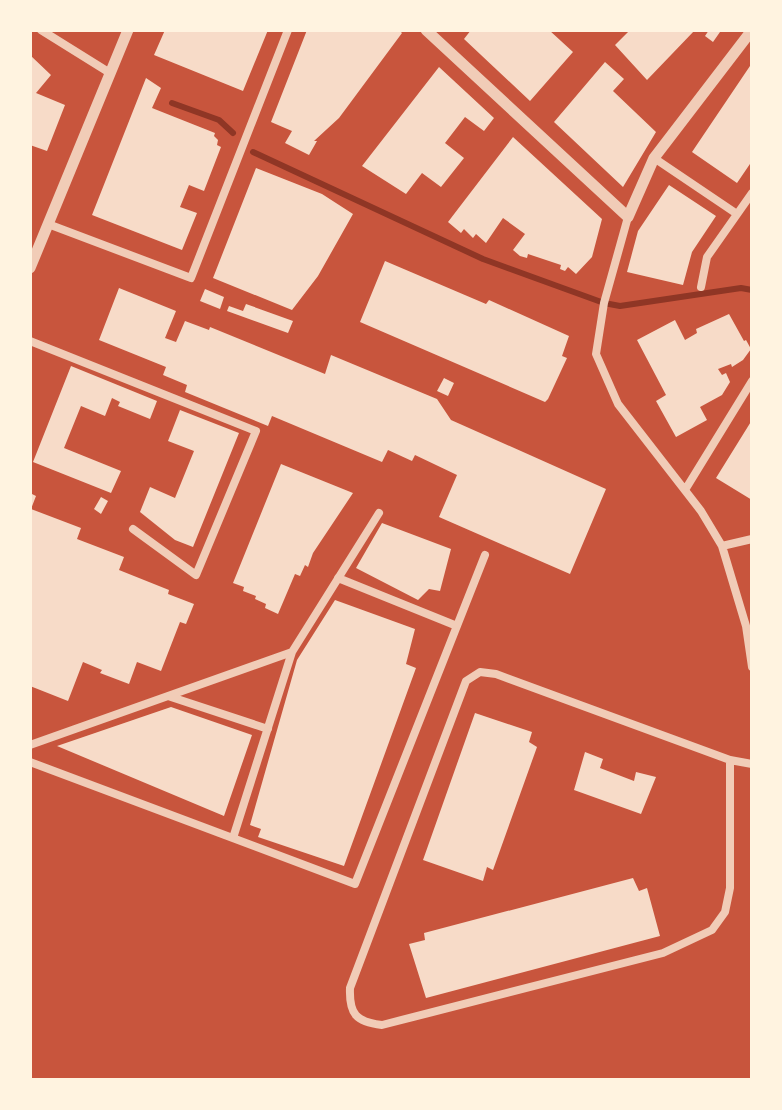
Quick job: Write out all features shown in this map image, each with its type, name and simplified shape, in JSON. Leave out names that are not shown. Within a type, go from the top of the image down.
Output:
[{"type":"street","points":[[41,30],[110,73]]},
{"type":"street","points":[[31,261],[128,30]]},
{"type":"street","points":[[48,224],[191,278],[288,30]]},
{"type":"street","points":[[426,30],[628,217]]},
{"type":"street","points":[[751,32],[654,158],[628,217],[604,303],[596,354],[618,404],[685,490],[722,546],[746,626],[752,667]]},
{"type":"street","points":[[654,158],[737,214]]},
{"type":"street","points":[[701,287],[707,257],[752,193]]},
{"type":"street","points":[[30,341],[256,431],[196,575],[133,529]]},
{"type":"street","points":[[685,490],[752,381]]},
{"type":"street","points":[[233,838],[292,652],[379,513]]},
{"type":"street","points":[[722,546],[752,539]]},
{"type":"street","points":[[30,762],[355,884],[485,555]]},
{"type":"street","points":[[338,578],[457,626]]},
{"type":"street","points":[[30,745],[292,652]]},
{"type":"street","points":[[730,760],[730,888],[725,912],[712,930],[663,953],[382,1025],[367,1023],[355,1016],[350,1002],[350,988],[466,681],[480,672],[496,674],[730,760],[752,764]]},
{"type":"street","points":[[167,696],[268,729]]},
{"type":"building","points":[[165,30],[268,30],[243,91],[154,55]]},
{"type":"building","points":[[307,30],[399,30],[402,33],[339,118],[314,141],[317,141],[309,155],[285,143],[292,131],[271,122]]},
{"type":"building","points":[[471,30],[549,30],[573,52],[530,101],[464,39]]},
{"type":"building","points":[[630,30],[695,30],[647,80],[615,45]]},
{"type":"building","points":[[709,30],[720,32],[713,42],[705,36]]},
{"type":"building","points":[[30,55],[51,75],[36,93],[65,105],[47,151],[30,145]]},
{"type":"building","points":[[605,62],[624,79],[613,91],[656,132],[623,187],[554,122]]},
{"type":"building","points":[[752,63],[752,161],[737,183],[692,152]]},
{"type":"building","points":[[439,67],[494,118],[484,131],[465,117],[445,143],[464,158],[441,187],[422,173],[406,194],[362,166]]},
{"type":"building","points":[[146,78],[161,88],[152,108],[215,133],[217,145],[221,147],[204,191],[189,185],[180,207],[197,213],[182,250],[92,215]]},
{"type":"building","points":[[513,137],[602,219],[592,257],[576,274],[568,267],[565,271],[560,269],[561,265],[528,254],[527,258],[520,256],[513,250],[525,234],[503,218],[486,243],[476,234],[473,238],[464,229],[461,233],[448,222]]},
{"type":"building","points":[[256,168],[322,194],[353,214],[318,276],[292,310],[213,278]]},
{"type":"building","points":[[669,185],[716,216],[692,252],[683,285],[627,272],[638,231]]},
{"type":"building","points":[[385,261],[486,304],[489,300],[569,336],[562,356],[567,358],[548,399],[545,402],[360,322]]},
{"type":"building","points":[[119,288],[176,311],[165,338],[176,342],[185,321],[209,330],[210,327],[325,374],[331,355],[437,399],[451,420],[606,489],[570,574],[439,517],[457,475],[415,455],[412,461],[388,450],[382,462],[272,416],[268,426],[185,392],[187,385],[163,375],[166,367],[99,340]]},
{"type":"building","points":[[205,289],[224,297],[220,309],[200,301]]},
{"type":"building","points":[[246,304],[293,321],[288,333],[227,311],[229,306],[243,311]]},
{"type":"building","points":[[729,314],[751,349],[743,360],[732,367],[731,364],[718,369],[722,375],[726,373],[730,382],[722,395],[700,407],[707,420],[676,437],[656,401],[666,395],[637,340],[675,320],[685,340],[697,333],[696,329]]},
{"type":"building","points":[[71,366],[157,401],[150,419],[118,406],[120,402],[112,398],[105,416],[81,406],[64,448],[121,471],[111,493],[33,462]]},
{"type":"building","points":[[444,378],[454,383],[448,396],[437,391]]},
{"type":"building","points":[[180,410],[239,433],[193,547],[175,540],[140,512],[150,487],[175,498],[194,451],[168,441]]},
{"type":"building","points":[[752,420],[752,500],[716,478]]},
{"type":"building","points":[[281,464],[353,493],[313,553],[308,567],[305,565],[300,576],[295,574],[278,614],[265,608],[266,604],[255,599],[256,596],[243,591],[244,587],[233,583]]},
{"type":"building","points":[[30,493],[36,496],[31,509],[81,528],[77,539],[124,557],[119,570],[169,590],[168,594],[194,604],[186,624],[180,622],[161,671],[137,662],[129,684],[100,673],[102,670],[83,662],[68,701],[30,686]]},
{"type":"building","points":[[101,497],[108,501],[101,514],[94,509]]},
{"type":"building","points":[[382,523],[451,549],[440,591],[429,589],[418,600],[356,568]]},
{"type":"building","points":[[335,600],[415,629],[406,664],[416,668],[344,866],[258,837],[261,829],[250,825],[297,660]]},
{"type":"building","points":[[171,707],[252,735],[224,816],[57,746]]},
{"type":"building","points":[[475,713],[532,732],[529,742],[537,747],[493,870],[487,867],[483,881],[423,860]]},
{"type":"building","points":[[585,752],[603,759],[600,768],[634,781],[636,772],[656,777],[641,814],[574,790]]},
{"type":"building","points":[[633,878],[639,891],[647,888],[660,936],[426,998],[409,944],[425,940],[424,933]]},
{"type":"waterway","points":[[172,103],[219,120],[233,133]]},
{"type":"waterway","points":[[253,152],[483,259],[604,303],[620,306],[741,288],[752,290]]}]
